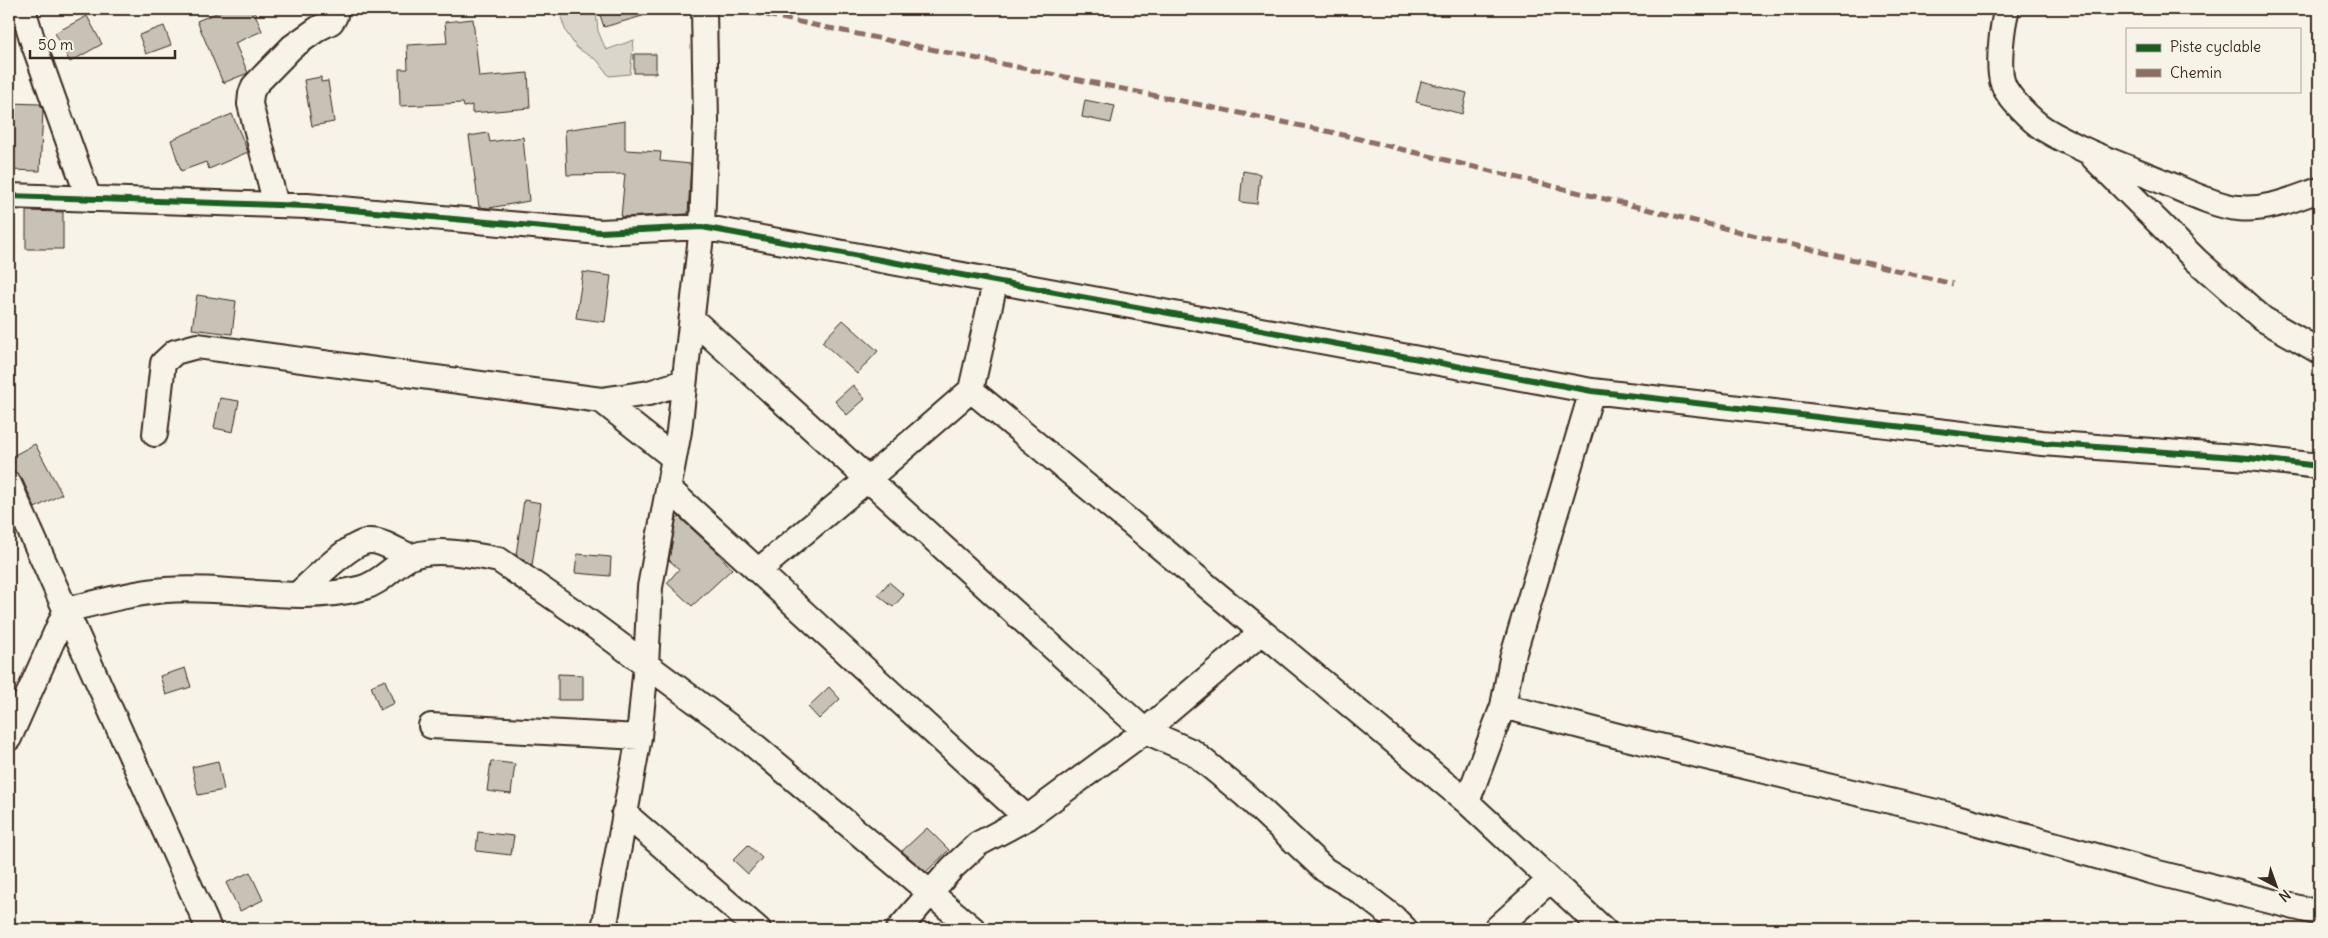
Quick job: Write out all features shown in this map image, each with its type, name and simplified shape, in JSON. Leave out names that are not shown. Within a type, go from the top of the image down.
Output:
[{"type":"street","points":[[23,9],[89,198]]},
{"type":"street","points":[[276,204],[250,104],[250,94],[254,86],[292,47],[331,22],[335,16],[335,9]]},
{"type":"street","points":[[604,929],[639,738],[646,665],[650,587],[674,458],[702,227],[706,122],[704,9]]},
{"type":"street","points":[[2007,9],[2004,18],[2001,64],[2003,84],[2018,106],[2043,128],[2086,150],[2198,196],[2238,208],[2278,205],[2319,190]]},
{"type":"street","points":[[2086,150],[2196,260],[2264,318],[2319,351]]},
{"type":"street","points":[[9,196],[276,204],[600,232],[702,227],[995,283],[1592,391],[2042,443],[2248,458],[2319,466]]},
{"type":"street","points":[[759,570],[868,480],[971,390],[995,283]]},
{"type":"street","points":[[692,319],[1145,731],[1192,752],[1245,795],[1325,870],[1358,890],[1393,917],[1405,929]]},
{"type":"street","points":[[155,434],[163,363],[175,352],[197,346],[600,400],[649,393],[684,382]]},
{"type":"street","points":[[971,390],[1467,802],[1603,929]]},
{"type":"street","points":[[1467,802],[1502,706],[1512,659],[1592,391]]},
{"type":"street","points":[[600,400],[674,458]]},
{"type":"street","points":[[9,484],[209,929]]},
{"type":"street","points":[[668,488],[1027,818]]},
{"type":"street","points":[[297,595],[349,549],[360,542],[379,542],[410,557]]},
{"type":"street","points":[[66,610],[128,595],[166,590],[297,595],[329,594],[363,588],[379,581],[410,557],[432,552],[477,555],[498,560],[585,619],[750,741],[972,929]]},
{"type":"street","points":[[9,738],[66,610]]},
{"type":"street","points":[[899,929],[952,868],[978,844],[1027,818],[1145,731],[1262,632]]},
{"type":"street","points":[[1502,706],[1626,738],[1949,814],[2150,871],[2319,913]]},
{"type":"street","points":[[431,726],[639,738]]},
{"type":"street","points":[[624,813],[758,929]]},
{"type":"street","points":[[1496,929],[1550,880]]},
{"type":"shaded area","points":[[572,9],[592,9],[596,12],[598,31],[606,50],[634,40],[630,74],[609,76],[598,61],[577,48],[566,32],[561,17]]},
{"type":"building","points":[[226,9],[253,9],[262,31],[235,43],[248,73],[223,83],[197,21]]},
{"type":"building","points":[[598,9],[652,9],[653,13],[604,27]]},
{"type":"building","points":[[87,16],[102,44],[70,62],[55,33]]},
{"type":"building","points":[[473,19],[479,77],[528,73],[530,108],[472,113],[472,105],[464,107],[463,103],[400,106],[399,69],[408,69],[407,45],[447,43],[445,22]]},
{"type":"building","points":[[164,26],[171,45],[146,54],[139,35]]},
{"type":"building","points":[[634,54],[656,54],[656,73],[634,73]]},
{"type":"building","points":[[321,77],[321,82],[328,81],[334,122],[312,126],[304,80]]},
{"type":"building","points":[[1421,81],[1467,93],[1462,114],[1416,102]]},
{"type":"building","points":[[1085,100],[1115,106],[1111,123],[1082,117]]},
{"type":"building","points":[[9,103],[40,104],[43,110],[40,171],[9,170]]},
{"type":"building","points":[[232,114],[248,152],[209,169],[206,162],[181,171],[171,140]]},
{"type":"building","points":[[625,121],[625,150],[661,152],[660,161],[691,164],[688,214],[621,217],[625,174],[567,175],[565,130]]},
{"type":"building","points":[[488,133],[490,142],[523,137],[529,201],[489,208],[479,207],[469,136]]},
{"type":"building","points":[[1243,171],[1260,174],[1257,204],[1240,202]]},
{"type":"building","points":[[26,211],[63,212],[63,249],[26,249]]},
{"type":"building","points":[[583,272],[611,276],[605,322],[576,318]]},
{"type":"building","points":[[197,295],[236,301],[232,334],[192,329]]},
{"type":"building","points":[[843,320],[878,351],[857,374],[822,342]]},
{"type":"building","points":[[853,385],[865,399],[847,415],[835,401]]},
{"type":"building","points":[[220,398],[239,401],[233,432],[214,428]]},
{"type":"building","points":[[35,444],[62,494],[35,508],[22,478],[12,471],[9,465],[9,458]]},
{"type":"building","points":[[524,500],[541,503],[532,566],[516,555]]},
{"type":"building","points":[[679,517],[717,552],[732,569],[692,606],[667,583],[679,569],[669,560],[676,520]]},
{"type":"building","points":[[577,554],[611,557],[610,576],[575,573]]},
{"type":"building","points":[[889,582],[904,595],[893,607],[878,595]]},
{"type":"building","points":[[185,668],[191,687],[166,695],[160,676]]},
{"type":"building","points":[[558,674],[583,675],[583,700],[558,700]]},
{"type":"building","points":[[385,680],[394,703],[380,710],[371,686]]},
{"type":"building","points":[[829,687],[840,699],[819,719],[808,707]]},
{"type":"building","points":[[218,761],[224,790],[198,795],[192,767]]},
{"type":"building","points":[[491,761],[515,764],[511,794],[487,791]]},
{"type":"building","points":[[927,828],[949,850],[926,872],[902,851]]},
{"type":"building","points":[[478,832],[514,836],[511,855],[476,851]]},
{"type":"building","points":[[748,845],[762,858],[748,874],[733,860]]},
{"type":"building","points":[[250,872],[263,900],[240,911],[226,883]]},
{"type":"marked path","points":[[737,9],[1331,132],[1953,284]]},
{"type":"cycle path","points":[[9,196],[307,206],[600,232],[702,227],[1592,391],[2042,443],[2249,458],[2319,466]]}]
